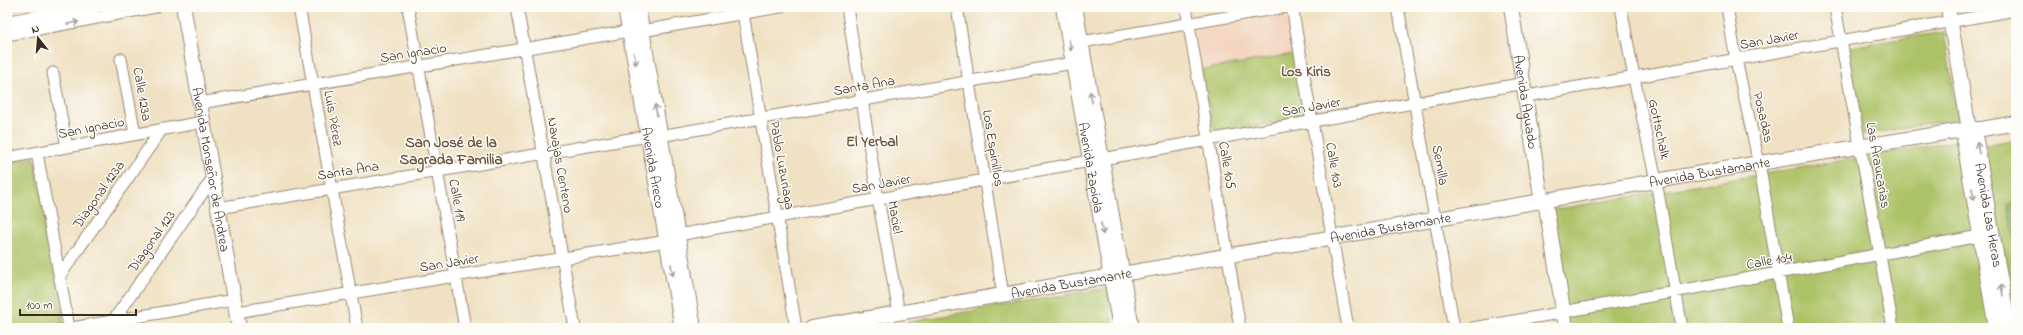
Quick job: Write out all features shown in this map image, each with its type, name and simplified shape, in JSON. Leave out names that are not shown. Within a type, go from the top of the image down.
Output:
[{"type":"main road","points":[[7,23],[93,7]]},
{"type":"main road","name":"Avenida Areco","points":[[625,7],[636,31]]},
{"type":"main road","name":"Avenida Areco","points":[[638,7],[636,31],[672,238],[682,328]]},
{"type":"main road","name":"Avenida Zapiola","points":[[1063,7],[1073,63],[1096,160],[1117,275],[1132,328]]},
{"type":"main road","name":"Avenida Zapiola","points":[[1075,7],[1082,42],[1096,160]]},
{"type":"main road","name":"Avenida Aguado","points":[[1511,7],[1526,90],[1541,199],[1561,312],[1566,328]]},
{"type":"main road","name":"Avenida Las Heras","points":[[1948,7],[1969,128],[1976,140],[2009,328]]},
{"type":"main road","name":"Avenida Monseñor de Andrea","points":[[183,8],[239,328]]},
{"type":"main road","name":"Avenida Bustamante","points":[[1969,128],[1981,122],[2016,116]]},
{"type":"main road","name":"Avenida Bustamante","points":[[812,328],[1435,220],[1541,199],[1969,128],[1982,129],[2016,123]]},
{"type":"main road","name":"Avenida Las Heras","points":[[1969,128],[1964,142],[1996,328]]},
{"type":"main road","name":"Avenida Areco","points":[[672,238],[694,328]]},
{"type":"main road","name":"Avenida Zapiola","points":[[1117,275],[1120,328]]},
{"type":"main road","name":"Avenida Aguado","points":[[1561,312],[1561,328]]},
{"type":"street","points":[[7,35],[155,7]]},
{"type":"street","name":"Luis Pérez","points":[[299,7],[356,328]]},
{"type":"street","name":"Calle 119","points":[[408,7],[465,328]]},
{"type":"street","name":"Navajas Centeno","points":[[517,7],[575,328]]},
{"type":"street","name":"San Ignacio","points":[[200,103],[636,31],[743,10],[780,7]]},
{"type":"street","name":"Maciel","points":[[847,7],[878,199],[899,313]]},
{"type":"street","name":"Los Espinillos","points":[[956,7],[1003,295]]},
{"type":"street","name":"Calle 105","points":[[1186,7],[1240,328]]},
{"type":"street","points":[[1082,42],[1285,7]]},
{"type":"street","name":"Calle 103","points":[[1292,7],[1348,328]]},
{"type":"street","name":"Semilla","points":[[1398,7],[1454,328]]},
{"type":"street","name":"Gottschalk","points":[[1621,7],[1634,78],[1656,181],[1682,328]]},
{"type":"street","name":"Posadas","points":[[1727,7],[1736,60],[1759,162],[1788,328]]},
{"type":"street","name":"Las Araucarias","points":[[1835,7],[1893,328]]},
{"type":"street","name":"Pablo Luzuriaga","points":[[743,10],[796,328]]},
{"type":"street","name":"San Javier","points":[[72,328],[113,321],[350,293],[456,276],[562,258],[777,217],[1415,102],[1634,78],[2016,10]]},
{"type":"street","name":"Calle 123a","points":[[121,59],[135,134]]},
{"type":"street","name":"Santa Ana","points":[[218,208],[654,136],[1073,63]]},
{"type":"street","points":[[53,73],[67,147]]},
{"type":"street","name":"San Ignacio","points":[[7,158],[203,122]]},
{"type":"street","name":"Diagonal 123a","points":[[59,277],[162,129]]},
{"type":"street","points":[[37,152],[68,328]]},
{"type":"street","name":"Diagonal 123","points":[[113,321],[213,178]]},
{"type":"street","name":"Calle 104","points":[[1473,328],[1980,236]]},
{"type":"shaded area","points":[[1286,14],[1293,54],[1201,70],[1195,30]]},
{"type":"green space","points":[[1944,32],[1958,119],[1863,135],[1849,47]]},
{"type":"green space","points":[[1293,54],[1306,118],[1215,133],[1201,70]]},
{"type":"green space","points":[[2016,139],[2016,316],[1985,145]]},
{"type":"green space","points":[[1963,140],[1996,328],[1568,328],[1547,211]]},
{"type":"green space","points":[[34,157],[64,324],[44,328],[7,328],[7,162]]},
{"type":"green space","points":[[2016,202],[2016,245],[2008,205]]},
{"type":"green space","points":[[1107,288],[1114,328],[872,328]]},
{"type":"district","name":"Los Kiris","points":[[1306,71]]},
{"type":"district","name":"El Yerbal","points":[[872,141]]},
{"type":"district","name":"San José de la Sagrada Familia","points":[[451,150]]}]
